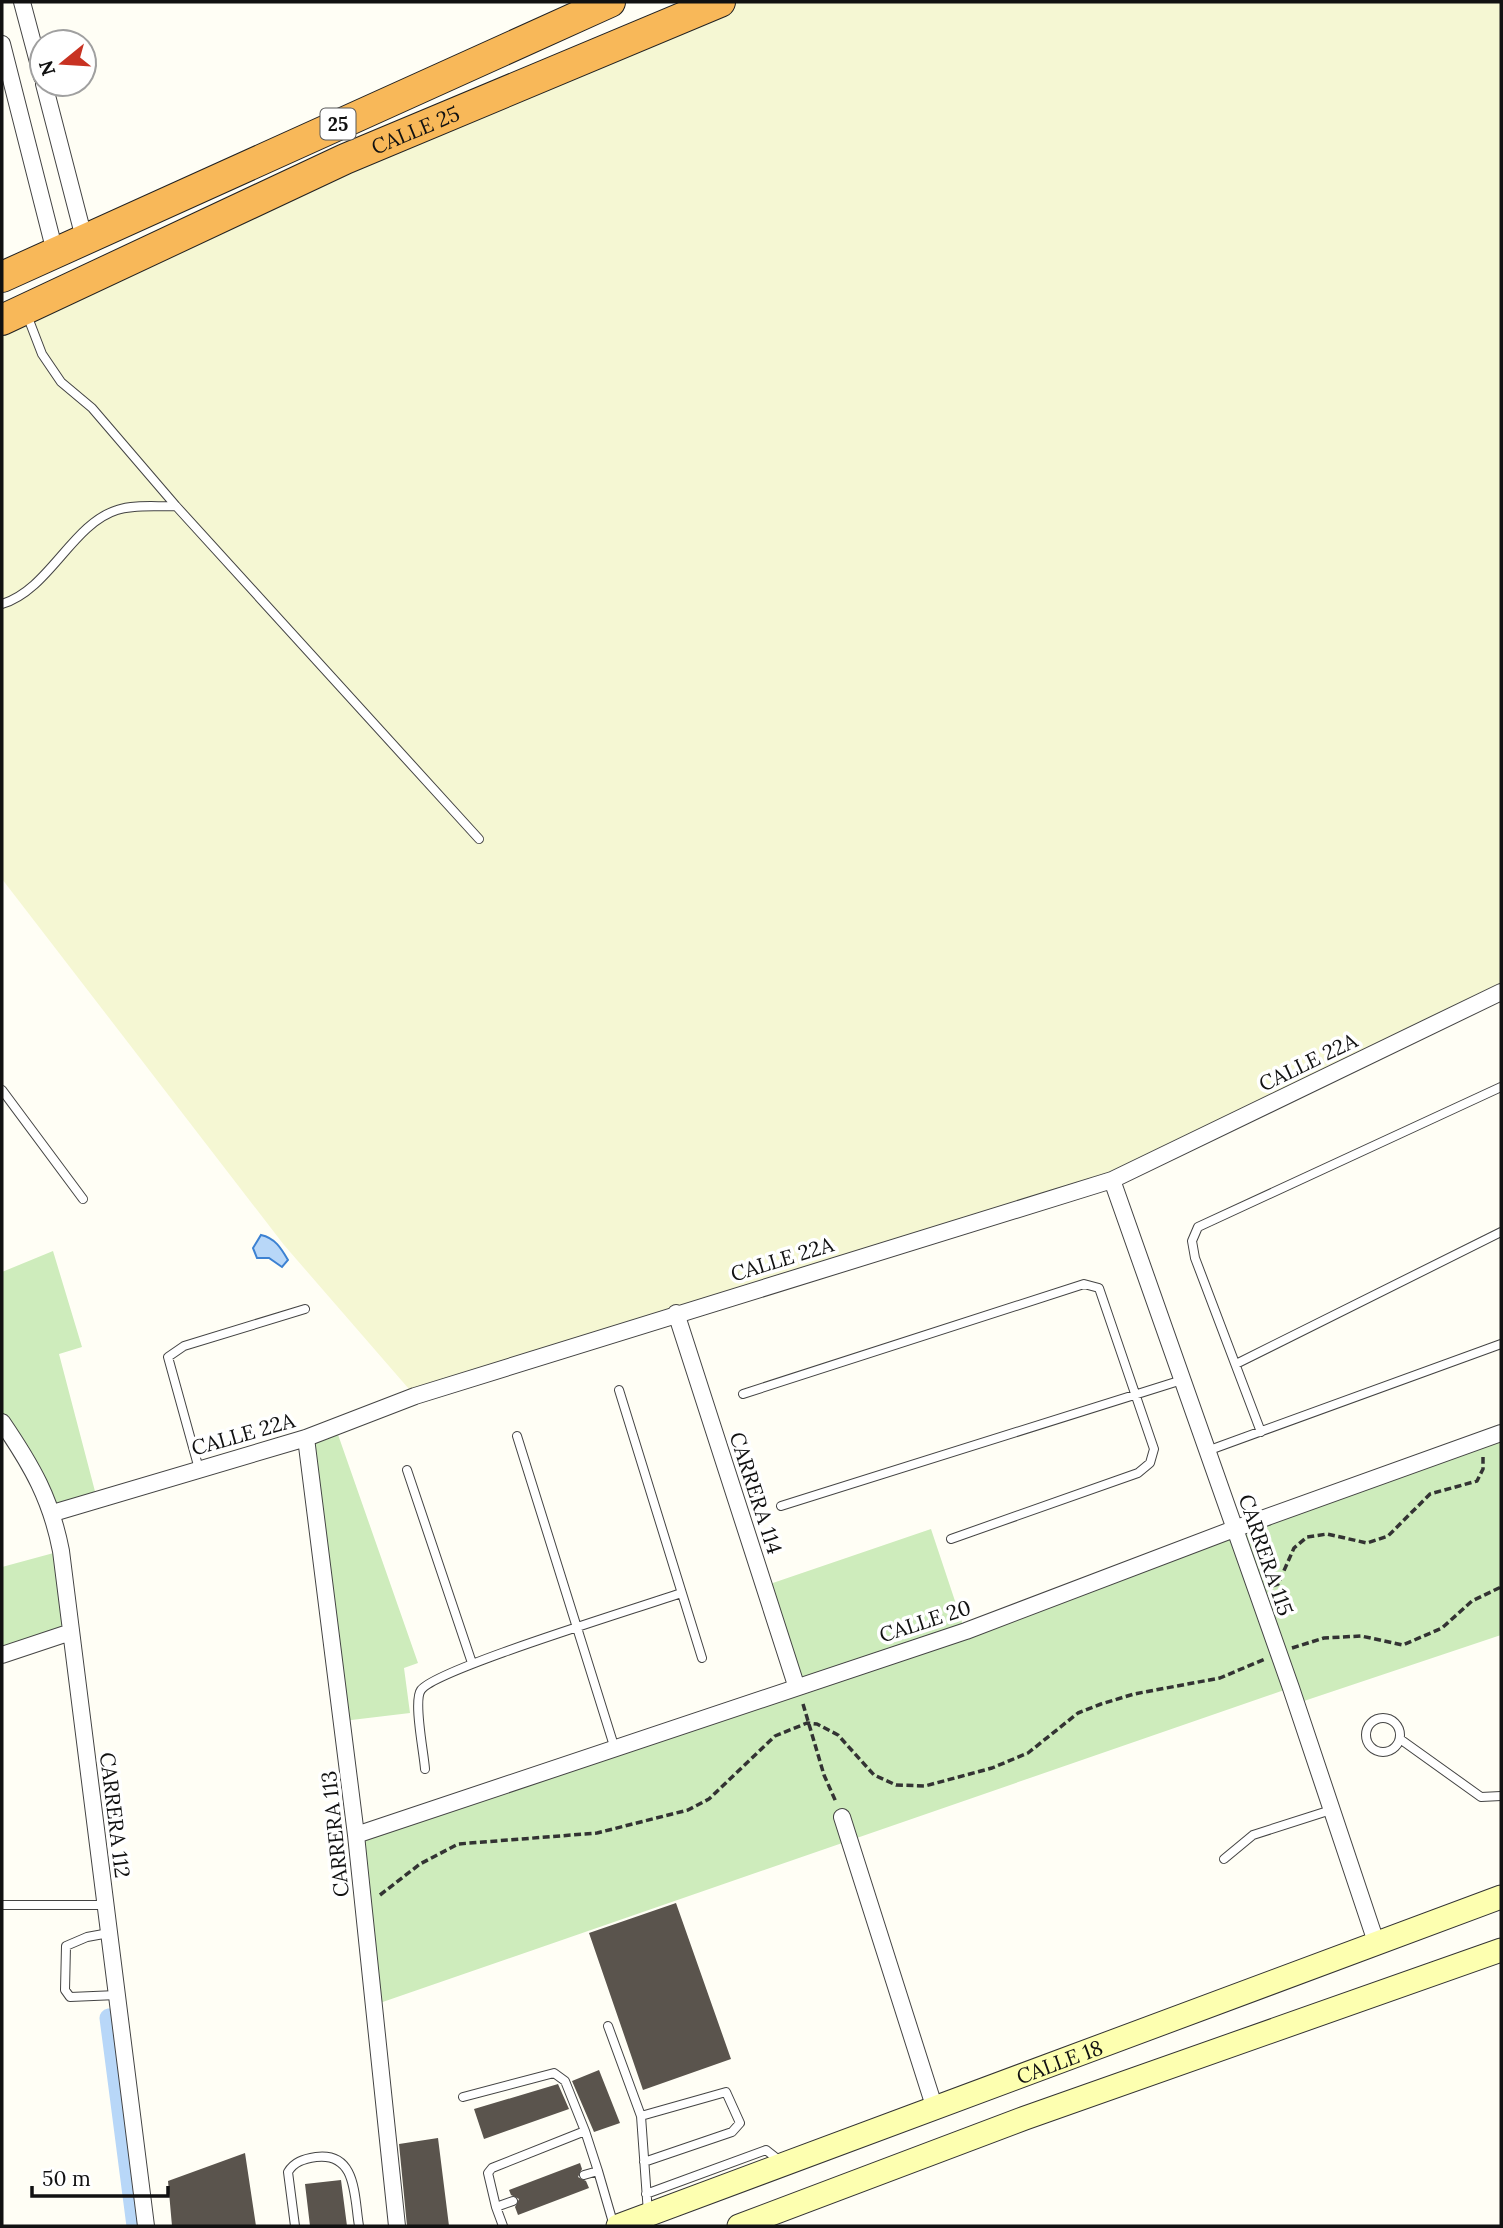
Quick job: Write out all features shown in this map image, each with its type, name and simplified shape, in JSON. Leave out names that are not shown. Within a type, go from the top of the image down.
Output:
[{"type":"highway","name":"CALLE 25","points":[[14,315],[345,159],[720,2]]},
{"type":"highway","name":"CALLE 25","points":[[2,277],[597,4]]},
{"type":"main road","name":"CALLE 18","points":[[616,2226],[647,2205],[786,2164],[1501,1897]]},
{"type":"main road","name":"CALLE 18","points":[[739,2226],[1025,2118],[1501,1950]]},
{"type":"street","points":[[22,2],[29,28]]},
{"type":"street","points":[[2,44],[8,95],[55,252]]},
{"type":"street","points":[[48,98],[84,238]]},
{"type":"street","name":"CALLE 22A","points":[[53,1513],[306,1438],[415,1396],[1112,1180],[1501,992]]},
{"type":"street","name":"CARRERA 115","points":[[1112,1180],[1257,1591],[1377,1945]]},
{"type":"street","name":"CARRERA 114","points":[[676,1313],[796,1685]]},
{"type":"street","name":"CARRERA 112","points":[[5,1432],[53,1513],[71,1632],[146,2226]]},
{"type":"street","name":"CALLE 20","points":[[356,1835],[615,1749],[796,1685],[965,1631],[1234,1529],[1501,1433]]},
{"type":"street","name":"CARRERA 113","points":[[306,1438],[356,1835],[397,2226]]},
{"type":"street","points":[[2,1655],[71,1632]]},
{"type":"street","points":[[842,1817],[934,2109]]},
{"type":"lane","points":[[14,315],[61,382],[92,408],[176,506],[479,839]]},
{"type":"lane","points":[[2,604],[21,599],[88,529],[117,510],[176,506]]},
{"type":"lane","points":[[1261,1432],[1195,1258],[1192,1241],[1198,1227],[1501,1087]]},
{"type":"lane","points":[[2,1090],[83,1199]]},
{"type":"lane","points":[[1236,1364],[1501,1232]]},
{"type":"lane","points":[[743,1394],[1092,1284],[1102,1293],[1154,1449],[1150,1462],[1138,1474],[951,1539]]},
{"type":"lane","points":[[199,1469],[168,1357],[184,1346],[305,1309]]},
{"type":"lane","points":[[1207,1451],[1501,1344]]},
{"type":"lane","points":[[781,1506],[1182,1380]]},
{"type":"lane","points":[[619,1391],[702,1658]]},
{"type":"lane","points":[[517,1436],[615,1749]]},
{"type":"lane","points":[[407,1470],[472,1663]]},
{"type":"lane","points":[[425,1769],[417,1699],[420,1691],[472,1663],[681,1593]]},
{"type":"lane","points":[[1400,1739],[1395,1748],[1386,1752],[1376,1751],[1368,1745],[1368,1726],[1375,1719],[1385,1717],[1394,1721],[1399,1729],[1400,1739],[1481,1797],[1501,1796]]},
{"type":"lane","points":[[1224,1859],[1231,1850],[1253,1835],[1331,1810]]},
{"type":"lane","points":[[3,1905],[106,1905]]},
{"type":"lane","points":[[109,1933],[86,1937],[66,1946],[63,1950],[65,1990],[70,1997],[117,1995]]},
{"type":"lane","points":[[608,2026],[641,2116],[647,2205]]},
{"type":"lane","points":[[463,2096],[554,2073],[565,2081],[585,2131],[616,2226]]},
{"type":"lane","points":[[641,2116],[726,2092],[730,2094],[740,2123],[732,2132],[644,2162]]},
{"type":"lane","points":[[503,2226],[488,2183],[488,2173],[492,2168],[585,2131]]},
{"type":"lane","points":[[295,2226],[288,2172],[293,2164],[305,2159],[329,2156],[341,2161],[350,2170],[359,2226]]},
{"type":"lane","points":[[584,2175],[598,2171]]},
{"type":"lane","points":[[496,2207],[513,2201]]},
{"type":"path","points":[[1257,1591],[1278,1584],[1294,1548],[1307,1537],[1327,1534],[1367,1543],[1388,1536],[1430,1494],[1477,1481],[1483,1469],[1483,1439]]},
{"type":"path","points":[[364,1908],[420,1864],[458,1844],[479,1840],[597,1833],[688,1810],[709,1799],[775,1736],[807,1723],[817,1724],[838,1735],[874,1775],[896,1785],[925,1786],[992,1768],[1028,1753],[1078,1713],[1135,1694],[1220,1678],[1324,1637],[1361,1636],[1403,1645],[1442,1628],[1472,1601],[1501,1587]]},
{"type":"path","points":[[796,1685],[807,1723],[842,1817]]},
{"type":"green space","points":[[720,2],[1501,2],[1501,992],[1112,1180],[415,1396],[284,1245],[2,879],[2,320]]},
{"type":"green space","points":[[53,1251],[82,1347],[59,1354],[97,1499],[53,1513],[2,1422],[2,1272]]},
{"type":"green space","points":[[335,1426],[418,1663],[404,1668],[410,1713],[343,1721],[306,1438]]},
{"type":"green space","points":[[1501,1433],[1501,1635],[1295,1704],[1290,1688],[374,2005],[356,1835],[796,1686],[764,1586],[931,1529],[965,1631]]},
{"type":"green space","points":[[61,1551],[71,1632],[2,1655],[2,1567]]},
{"type":"water","points":[[261,1235],[274,1241],[283,1251],[288,1260],[282,1267],[269,1258],[257,1258],[253,1248]]},
{"type":"building","points":[[676,1903],[731,2059],[643,2090],[589,1933]]},
{"type":"building","points":[[599,2070],[620,2123],[594,2132],[572,2081]]},
{"type":"building","points":[[558,2084],[569,2109],[484,2139],[474,2109]]},
{"type":"building","points":[[438,2138],[449,2226],[407,2226],[399,2144]]},
{"type":"building","points":[[245,2153],[256,2226],[172,2226],[168,2181]]},
{"type":"building","points":[[580,2163],[582,2169],[578,2177],[586,2181],[589,2188],[518,2215],[515,2207],[519,2199],[511,2195],[509,2190]]},
{"type":"building","points":[[341,2180],[347,2226],[310,2226],[305,2184]]},
{"type":"waterway","points":[[109,2018],[136,2226]]}]
